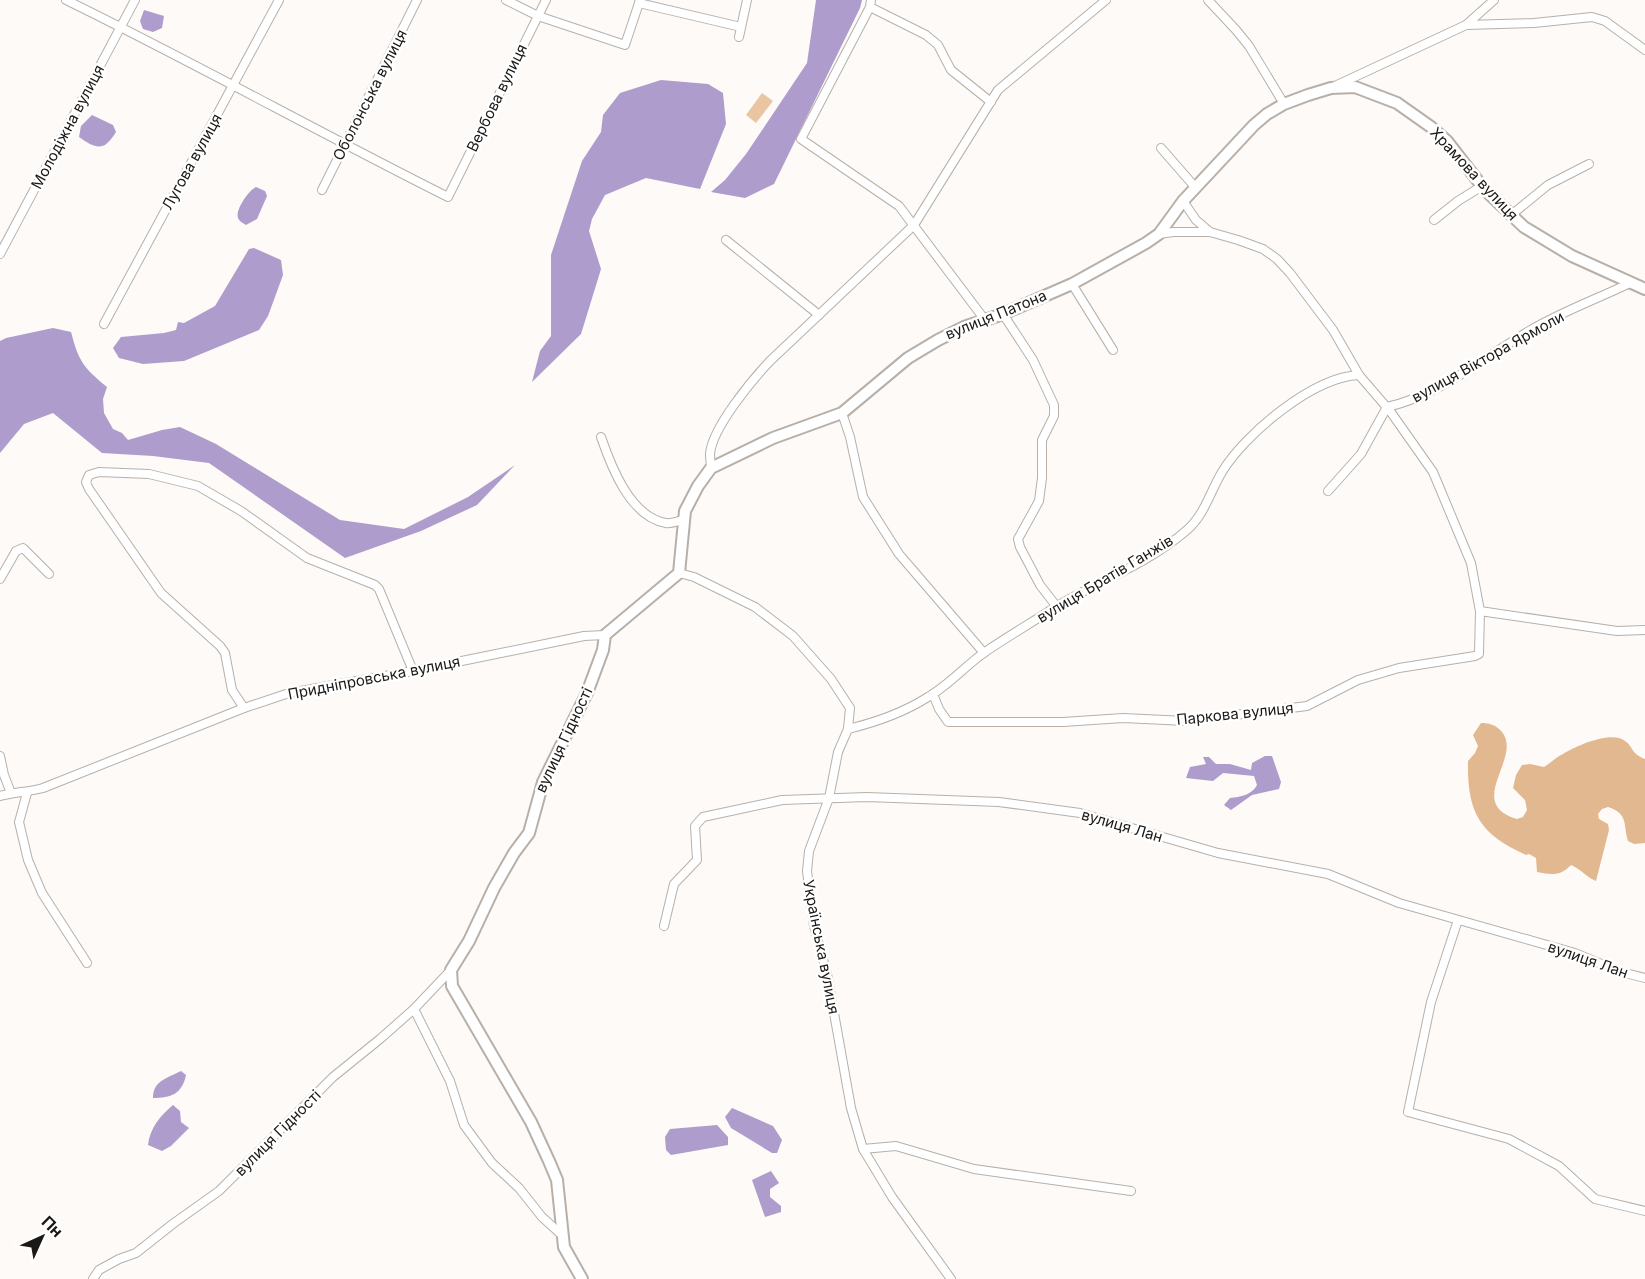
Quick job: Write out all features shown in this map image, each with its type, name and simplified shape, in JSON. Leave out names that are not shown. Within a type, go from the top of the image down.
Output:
[{"type":"street","points":[[66,0],[234,85],[344,146]]},
{"type":"street","name":"Молодіжна вулиця","points":[[0,254],[135,0]]},
{"type":"street","name":"Лугова вулиця","points":[[104,324],[279,0]]},
{"type":"street","name":"Оболонська вулиця","points":[[322,190],[417,0]]},
{"type":"street","points":[[506,0],[538,15],[625,45],[640,2],[741,27]]},
{"type":"street","name":"Вербова вулиця","points":[[344,146],[448,197],[546,0]]},
{"type":"street","points":[[739,37],[747,0]]},
{"type":"street","points":[[605,635],[679,573],[684,520],[691,498],[711,468],[710,453],[718,432],[742,394],[770,361],[914,225],[998,90],[1106,0]]},
{"type":"street","points":[[1208,0],[1249,46],[1284,104]]},
{"type":"street","points":[[1331,88],[1466,25],[1494,0]]},
{"type":"street","points":[[984,320],[899,206],[801,139],[871,3],[926,35],[938,45],[951,70],[991,102]]},
{"type":"street","points":[[1466,25],[1534,23],[1592,17],[1605,21],[1645,50]]},
{"type":"street","name":"Храмова вулиця","points":[[1284,104],[1331,88],[1355,87],[1397,104],[1447,141],[1482,186],[1510,216],[1551,245],[1645,289]]},
{"type":"street","name":"вулиця Патона","points":[[711,468],[773,438],[842,413],[908,358],[938,339],[964,327],[1004,314],[1072,284],[1159,234],[1195,187],[1254,125],[1284,104]]},
{"type":"street","points":[[1161,148],[1195,187]]},
{"type":"street","points":[[1510,216],[1548,185],[1589,164]]},
{"type":"street","points":[[1434,220],[1482,186]]},
{"type":"street","points":[[1183,201],[1196,220],[1210,232],[1251,244],[1278,259],[1305,291],[1333,330],[1359,375],[1387,407],[1433,472],[1471,563],[1480,611],[1617,630],[1645,630]]},
{"type":"street","name":"вулиця Патона","points":[[1159,234],[1210,232]]},
{"type":"street","points":[[726,240],[819,315]]},
{"type":"street","name":"вулиця Віктора Ярмоли","points":[[1387,407],[1418,398],[1445,384],[1532,329],[1630,283]]},
{"type":"street","points":[[1072,284],[1113,350]]},
{"type":"street","points":[[1004,314],[1033,360],[1054,405],[1054,416],[1042,440],[1042,478],[1039,501],[1018,539],[1040,585],[1057,607]]},
{"type":"street","name":"вулиця Братів Ганжів","points":[[848,729],[886,719],[933,694],[984,653],[1057,607],[1146,559],[1186,531],[1205,508],[1222,472],[1275,416],[1335,378],[1359,375]]},
{"type":"street","points":[[1328,491],[1361,454],[1387,407]]},
{"type":"street","points":[[842,413],[850,436],[863,497],[899,554],[984,653]]},
{"type":"street","points":[[601,437],[617,479],[649,516],[666,523],[684,520]]},
{"type":"street","points":[[244,708],[232,690],[225,653],[161,593],[89,489],[86,482],[89,475],[99,472],[149,474],[198,486],[241,511],[307,558],[375,585],[379,589],[413,671]]},
{"type":"street","points":[[0,579],[16,551],[23,548],[49,574]]},
{"type":"street","name":"Українська вулиця","points":[[679,573],[694,577],[755,607],[793,636],[831,679],[850,708],[848,729],[838,752],[829,798],[809,851],[807,871],[814,926],[829,984],[851,1108],[864,1149],[892,1197],[951,1279]]},
{"type":"street","name":"Паркова вулиця","points":[[933,694],[948,722],[1063,722],[1124,718],[1186,721],[1307,706],[1358,680],[1399,668],[1479,654],[1480,611]]},
{"type":"street","name":"Придніпровська вулиця","points":[[0,796],[27,793],[244,708],[289,693],[413,671],[584,636],[605,635]]},
{"type":"street","name":"вулиця Гідності","points":[[93,1279],[99,1270],[118,1258],[136,1253],[219,1191],[333,1077],[414,1009],[451,970],[494,888],[529,833],[543,782],[587,693],[603,650],[605,635]]},
{"type":"street","points":[[0,756],[11,793]]},
{"type":"street","points":[[27,793],[18,822],[28,860],[42,893],[87,963]]},
{"type":"street","name":"вулиця Лан","points":[[664,926],[674,884],[697,860],[695,826],[703,817],[782,800],[867,797],[999,802],[1080,813],[1218,853],[1328,874],[1399,903],[1575,953],[1621,972],[1645,978]]},
{"type":"street","points":[[1458,920],[1431,1002],[1408,1112],[1509,1140],[1559,1166],[1595,1199],[1645,1211]]},
{"type":"street","points":[[451,970],[452,986],[531,1122],[549,1161],[557,1180],[564,1247],[582,1279]]},
{"type":"street","points":[[414,1009],[450,1081],[464,1125],[492,1163],[519,1188],[542,1217],[562,1236]]},
{"type":"street","points":[[864,1149],[896,1146],[974,1169],[1131,1191]]},
{"type":"shaded area","points":[[816,0],[862,0],[774,184],[745,198],[711,192],[725,180],[746,154],[807,63]]},
{"type":"shaded area","points":[[144,10],[164,16],[162,28],[153,32],[143,29],[140,21]]},
{"type":"shaded area","points":[[661,80],[708,84],[723,93],[726,124],[700,189],[646,178],[605,195],[592,219],[589,231],[601,269],[581,334],[532,382],[540,351],[551,336],[551,255],[582,161],[601,132],[603,115],[620,93]]},
{"type":"shaded area","points":[[762,93],[773,101],[756,123],[746,115]]},
{"type":"shaded area","points":[[92,115],[113,125],[116,132],[104,146],[95,146],[79,137],[81,126]]},
{"type":"shaded area","points":[[256,187],[265,191],[267,196],[257,219],[246,225],[239,219],[239,210],[246,196]]},
{"type":"shaded area","points":[[254,248],[281,260],[283,275],[268,316],[259,330],[184,361],[143,364],[119,358],[113,348],[121,337],[176,330],[178,322],[184,323],[215,306],[249,249]]},
{"type":"shaded area","points":[[53,328],[71,332],[83,363],[107,387],[103,399],[104,413],[113,429],[122,433],[128,440],[180,427],[216,444],[340,520],[404,529],[468,497],[515,465],[477,505],[421,531],[345,558],[209,463],[102,453],[53,413],[24,424],[0,453],[0,341]]},
{"type":"shaded area","points":[[1481,723],[1490,724],[1502,732],[1506,743],[1506,754],[1494,791],[1495,802],[1502,812],[1517,819],[1523,817],[1527,810],[1525,800],[1513,788],[1516,775],[1522,765],[1544,767],[1576,747],[1594,740],[1611,737],[1625,741],[1634,752],[1645,759],[1645,843],[1634,844],[1628,841],[1622,817],[1608,807],[1602,809],[1598,814],[1599,819],[1608,824],[1609,830],[1596,881],[1571,865],[1556,874],[1537,872],[1536,858],[1497,839],[1479,819],[1474,808],[1468,779],[1468,761],[1478,746],[1473,735]]},
{"type":"shaded area","points":[[1265,756],[1272,756],[1281,782],[1279,789],[1252,795],[1231,810],[1224,805],[1230,798],[1252,791],[1257,785],[1254,776],[1223,773],[1213,781],[1186,778],[1190,767],[1206,764],[1203,757],[1209,757],[1216,764],[1230,764],[1251,770],[1252,763]]},
{"type":"shaded area","points":[[181,1071],[186,1075],[179,1091],[170,1096],[153,1098],[158,1084]]},
{"type":"shaded area","points":[[173,1105],[180,1111],[181,1122],[189,1128],[171,1146],[162,1151],[148,1145],[149,1139],[156,1123]]},
{"type":"shaded area","points":[[732,1108],[773,1126],[782,1140],[777,1153],[772,1153],[731,1128],[725,1117]]},
{"type":"shaded area","points":[[717,1125],[728,1137],[728,1145],[671,1155],[666,1150],[665,1137],[670,1129]]},
{"type":"shaded area","points":[[771,1171],[779,1183],[770,1189],[770,1197],[781,1206],[781,1212],[765,1217],[752,1180]]}]
